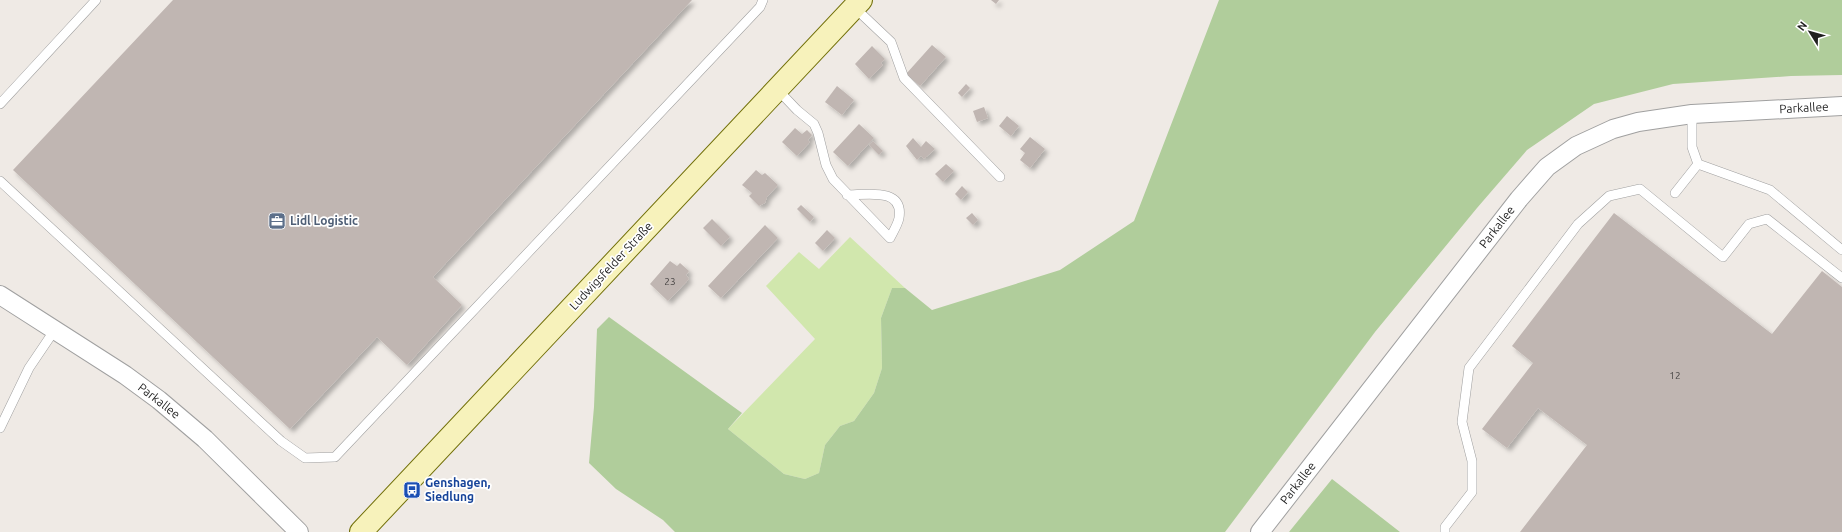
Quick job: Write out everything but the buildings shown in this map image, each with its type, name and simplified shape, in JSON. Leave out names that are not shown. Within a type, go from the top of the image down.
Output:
[{"type":"street","name":"Ludwigsfelder Straße","points":[[361,532],[857,4]]},
{"type":"street","name":"Parkallee","points":[[1260,532],[1519,199],[1547,167],[1576,146],[1613,129],[1638,122],[1692,114],[1842,106]]},
{"type":"street","name":"Parkallee","points":[[0,294],[125,375],[170,409],[205,439],[299,532]]},
{"type":"lane","points":[[0,104],[96,0]]},
{"type":"lane","points":[[0,181],[281,441],[305,458],[335,457],[760,8],[763,0]]},
{"type":"lane","points":[[857,4],[891,42],[904,78],[1000,177]]},
{"type":"lane","points":[[777,89],[796,110],[814,124],[818,133],[826,165],[833,179],[847,195],[890,238],[899,218],[898,206],[895,200],[888,195],[847,195]]},
{"type":"lane","points":[[1692,114],[1692,147],[1698,164]]},
{"type":"lane","points":[[1675,194],[1698,164]]},
{"type":"lane","points":[[1698,164],[1770,190],[1842,250]]},
{"type":"lane","points":[[1445,532],[1445,527],[1472,492],[1472,461],[1462,422],[1469,368],[1578,224],[1609,196],[1640,189],[1723,257],[1749,224],[1767,219],[1842,278]]},
{"type":"lane","points":[[0,428],[29,368],[54,330]]},
{"type":"green space","points":[[1219,0],[1842,0],[1842,75],[1791,76],[1673,84],[1594,104],[1527,150],[1375,332],[1225,532],[675,532],[663,520],[616,489],[589,463],[594,407],[597,329],[609,317],[742,413],[728,429],[784,474],[805,479],[819,473],[825,445],[840,426],[854,421],[874,393],[882,368],[881,318],[892,288],[905,288],[932,310],[1060,270],[1134,221]]},
{"type":"green space","points":[[850,237],[905,288],[892,288],[881,318],[882,368],[874,393],[854,421],[840,426],[825,445],[819,473],[805,479],[784,474],[728,429],[815,339],[766,286],[799,252],[819,269]]},
{"type":"green space","points":[[1332,479],[1400,532],[1289,532]]},
{"type":"place","name":"Lidl Logistic","points":[[277,221]]},
{"type":"place","name":"Genshagen, Siedlung","points":[[412,490]]}]
